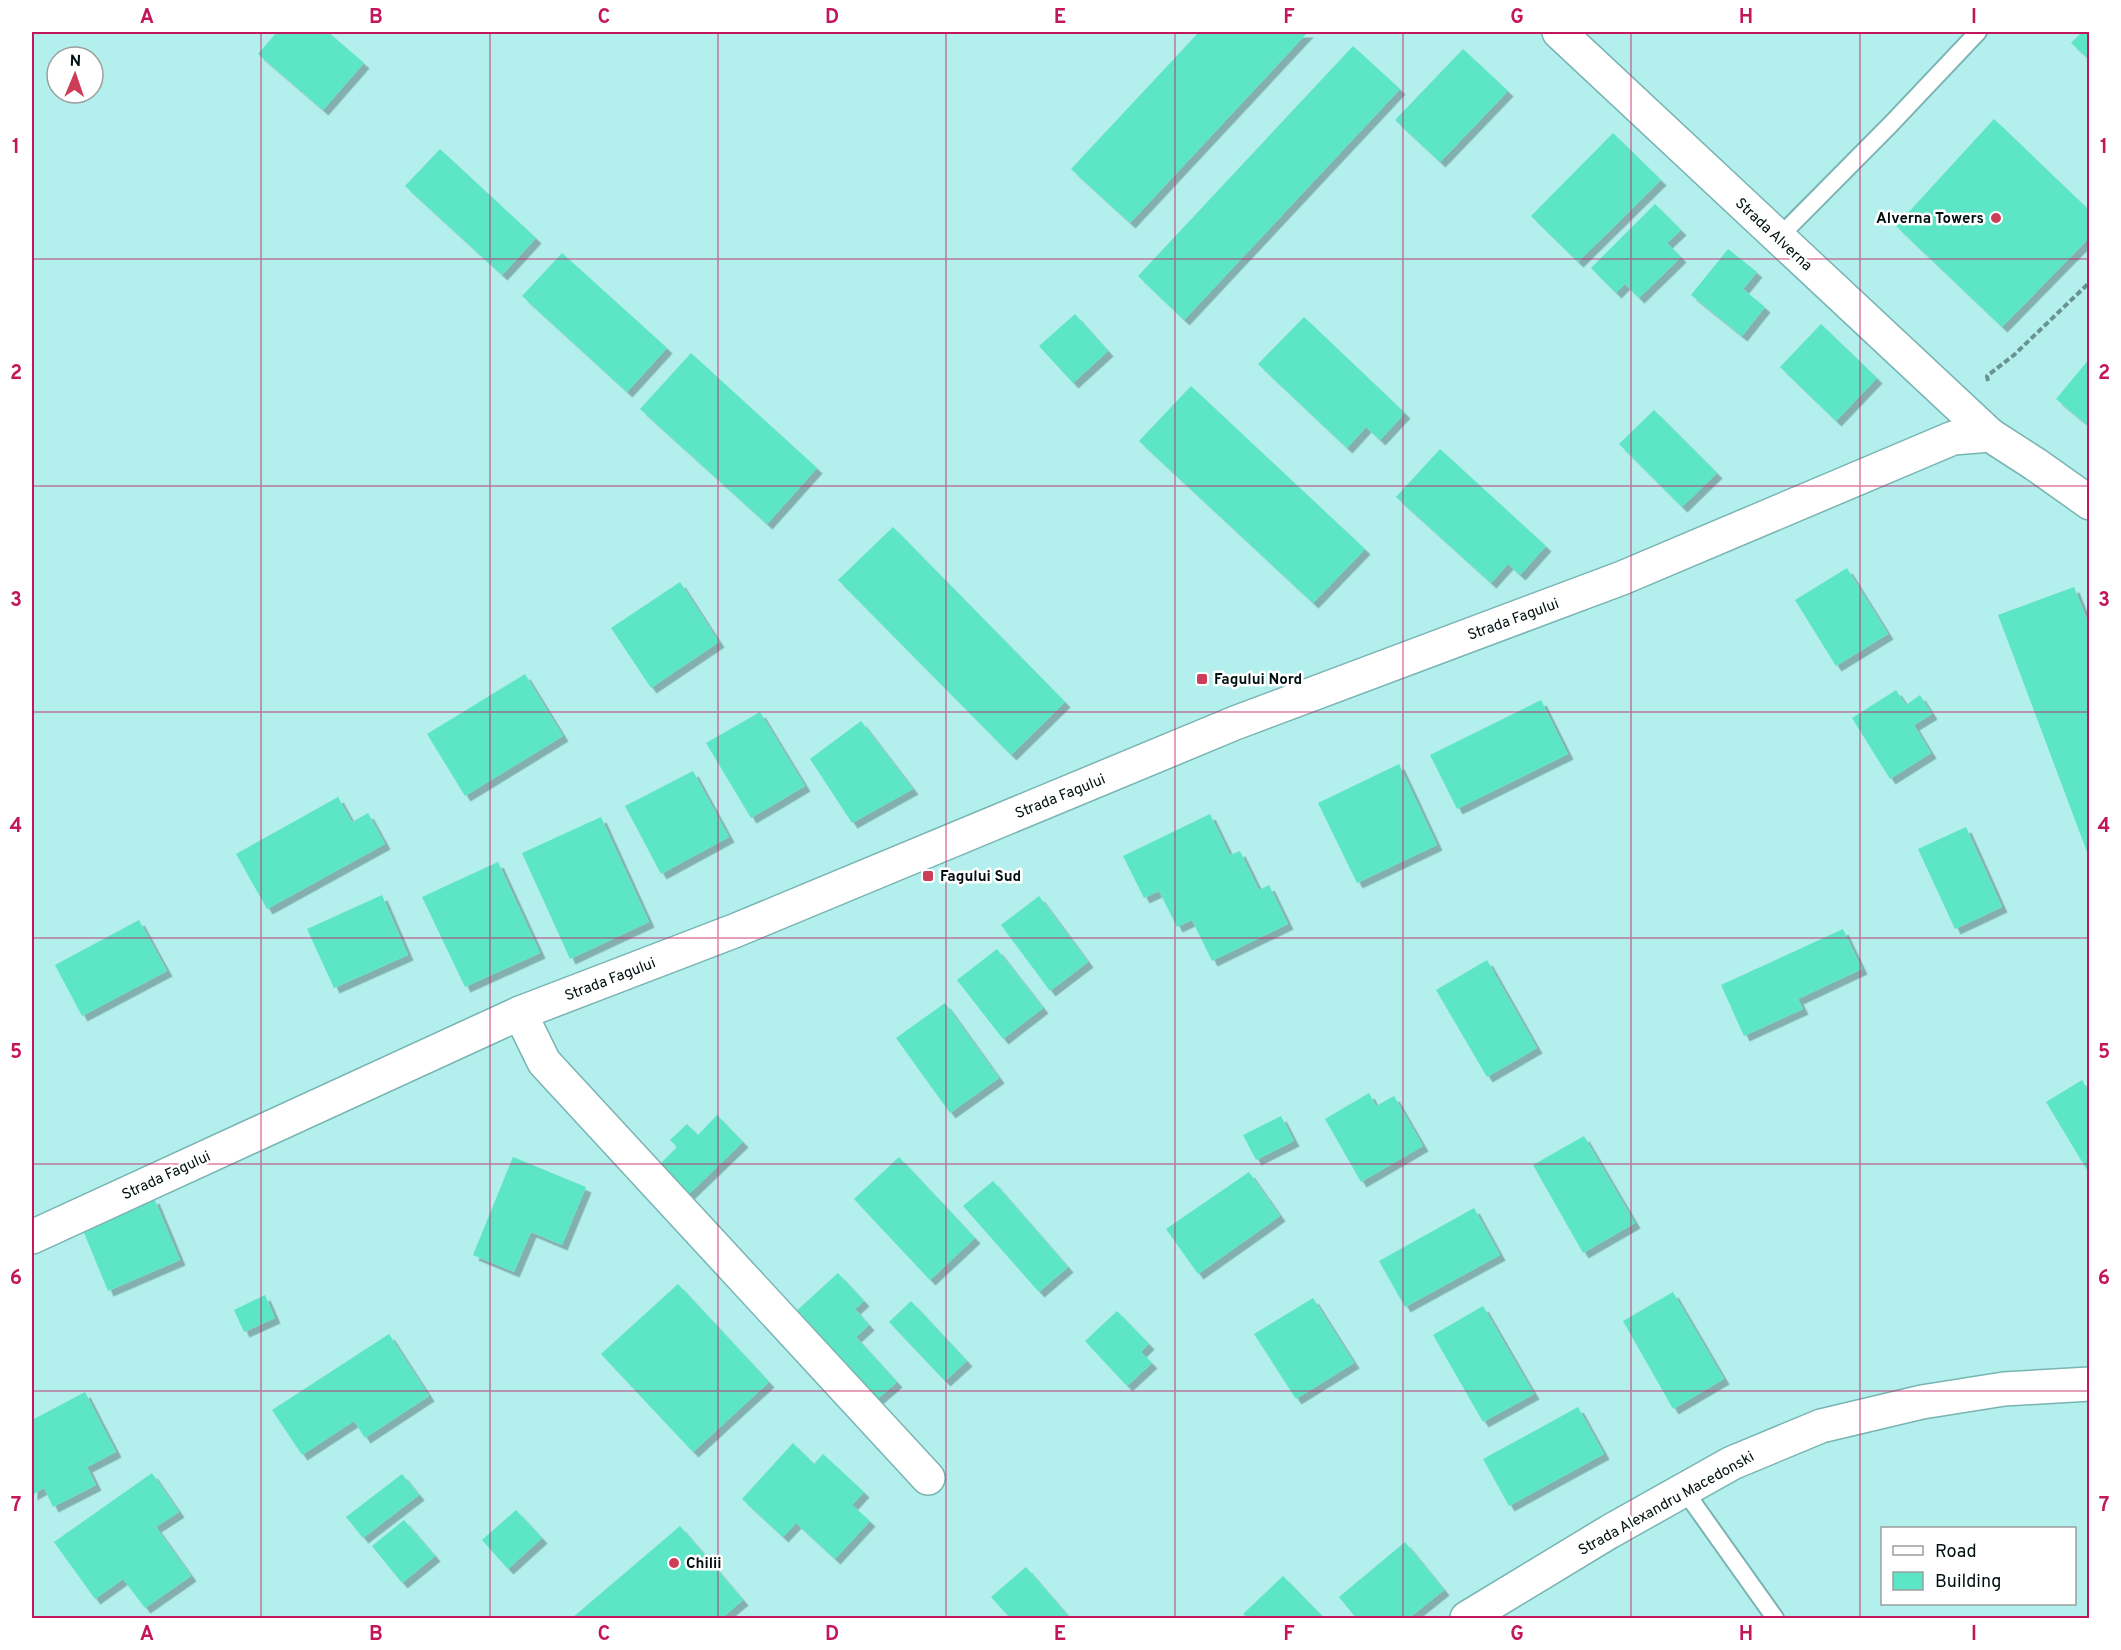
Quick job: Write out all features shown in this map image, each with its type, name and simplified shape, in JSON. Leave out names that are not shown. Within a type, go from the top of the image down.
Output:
[{"type":"street","name":"Strada Alverna","points":[[1559,32],[1990,435]]},
{"type":"street","points":[[1990,435],[2036,464],[2090,503]]},
{"type":"street","name":"Strada Fagului","points":[[32,1237],[520,1013],[734,931],[1234,723],[1622,578],[1953,438],[1990,435]]},
{"type":"street","points":[[520,1013],[544,1062],[928,1478]]},
{"type":"street","name":"Strada Alexandru Macedonski","points":[[1467,1618],[1609,1532],[1732,1463],[1821,1426],[1922,1402],[2004,1389],[2090,1384]]},
{"type":"lane","points":[[1778,238],[1978,32]]},
{"type":"lane","points":[[1684,1490],[1775,1618]]},
{"type":"path","points":[[1990,435],[1987,376],[2063,310],[2090,282]]},
{"type":"building","points":[[277,32],[328,32],[364,63],[323,110],[258,54]]},
{"type":"building","points":[[1199,32],[1308,32],[1130,223],[1071,169]]},
{"type":"building","points":[[2082,32],[2090,32],[2090,60],[2071,43]]},
{"type":"building","points":[[1353,46],[1400,89],[1184,320],[1138,276]]},
{"type":"building","points":[[1463,49],[1508,91],[1440,162],[1395,120]]},
{"type":"building","name":"Alverna Towers","points":[[1994,119],[2090,211],[2090,237],[2002,327],[1896,226]]},
{"type":"building","points":[[1613,133],[1661,180],[1578,262],[1531,216]]},
{"type":"building","points":[[440,149],[536,238],[502,275],[405,186]]},
{"type":"building","points":[[1655,204],[1681,230],[1667,243],[1681,257],[1639,298],[1625,284],[1616,293],[1591,268]]},
{"type":"building","points":[[1728,249],[1757,272],[1743,289],[1765,307],[1742,336],[1691,295]]},
{"type":"building","points":[[562,253],[667,348],[627,392],[522,296]]},
{"type":"building","points":[[1075,314],[1108,351],[1073,383],[1039,346]]},
{"type":"building","points":[[1304,317],[1405,413],[1380,440],[1366,427],[1347,448],[1258,364]]},
{"type":"building","points":[[1821,324],[1877,378],[1836,421],[1780,367]]},
{"type":"building","points":[[691,353],[817,468],[767,524],[640,409]]},
{"type":"building","points":[[2090,358],[2090,427],[2056,399]]},
{"type":"building","points":[[1191,386],[1365,549],[1313,603],[1139,441]]},
{"type":"building","points":[[1654,410],[1717,473],[1682,507],[1619,444]]},
{"type":"building","points":[[1440,449],[1546,546],[1520,575],[1508,564],[1491,583],[1396,497]]},
{"type":"building","points":[[893,527],[1065,702],[1011,755],[838,580]]},
{"type":"building","points":[[1847,568],[1888,634],[1836,666],[1795,600]]},
{"type":"building","points":[[680,582],[719,642],[651,688],[611,628]]},
{"type":"building","points":[[2074,587],[2090,627],[2089,857],[1998,615]]},
{"type":"building","points":[[525,674],[563,736],[465,796],[427,734]]},
{"type":"building","points":[[1896,690],[1906,705],[1920,695],[1932,714],[1914,725],[1931,753],[1890,779],[1852,718]]},
{"type":"building","points":[[1541,700],[1568,754],[1457,809],[1430,755]]},
{"type":"building","points":[[760,712],[805,786],[751,818],[706,743]]},
{"type":"building","points":[[861,721],[913,789],[852,823],[810,759]]},
{"type":"building","points":[[1399,764],[1437,845],[1357,883],[1318,803]]},
{"type":"building","points":[[693,771],[729,837],[661,874],[625,806]]},
{"type":"building","points":[[338,797],[352,822],[368,813],[385,844],[267,909],[236,854]]},
{"type":"building","points":[[1210,814],[1230,855],[1240,851],[1259,890],[1269,885],[1288,924],[1212,961],[1192,920],[1177,927],[1159,891],[1144,898],[1123,856]]},
{"type":"building","points":[[601,817],[649,922],[570,959],[522,853]]},
{"type":"building","points":[[1966,827],[2002,907],[1955,929],[1918,849]]},
{"type":"building","points":[[498,862],[540,953],[465,987],[422,897]]},
{"type":"building","points":[[382,895],[408,955],[334,988],[307,929]]},
{"type":"building","points":[[1039,896],[1088,962],[1050,991],[1001,925]]},
{"type":"building","points":[[139,920],[167,971],[82,1016],[55,965]]},
{"type":"building","points":[[1843,929],[1862,969],[1798,999],[1803,1009],[1744,1036],[1721,985]]},
{"type":"building","points":[[997,949],[1043,1008],[1003,1039],[957,980]]},
{"type":"building","points":[[1487,960],[1537,1048],[1487,1077],[1436,990]]},
{"type":"building","points":[[945,1003],[999,1078],[950,1113],[896,1038]]},
{"type":"building","points":[[2082,1080],[2090,1093],[2090,1175],[2046,1102]]},
{"type":"building","points":[[1369,1093],[1376,1106],[1394,1096],[1423,1146],[1361,1182],[1325,1119]]},
{"type":"building","points":[[717,1115],[743,1142],[689,1194],[660,1164],[677,1147],[670,1140],[687,1124],[698,1135]]},
{"type":"building","points":[[1281,1116],[1294,1141],[1256,1160],[1243,1135]]},
{"type":"building","points":[[1584,1136],[1635,1223],[1583,1253],[1533,1165]]},
{"type":"building","points":[[513,1157],[586,1187],[562,1245],[531,1232],[514,1272],[473,1255]]},
{"type":"building","points":[[899,1157],[975,1238],[930,1280],[854,1199]]},
{"type":"building","points":[[1249,1172],[1280,1216],[1198,1274],[1166,1229]]},
{"type":"building","points":[[993,1181],[1068,1267],[1039,1292],[963,1206]]},
{"type":"building","points":[[154,1198],[180,1260],[108,1291],[82,1228]]},
{"type":"building","points":[[1474,1208],[1500,1255],[1405,1307],[1379,1261]]},
{"type":"building","points":[[838,1273],[864,1301],[855,1309],[869,1325],[856,1337],[897,1382],[873,1403],[793,1314]]},
{"type":"building","points":[[678,1284],[769,1382],[693,1452],[601,1354]]},
{"type":"building","points":[[1673,1292],[1724,1379],[1673,1409],[1623,1321]]},
{"type":"building","points":[[265,1295],[275,1318],[244,1332],[234,1310]]},
{"type":"building","points":[[1313,1298],[1354,1363],[1296,1399],[1254,1334]]},
{"type":"building","points":[[911,1301],[967,1361],[945,1381],[889,1322]]},
{"type":"building","points":[[1483,1306],[1534,1394],[1483,1422],[1433,1335]]},
{"type":"building","points":[[1117,1311],[1149,1344],[1141,1352],[1152,1363],[1127,1386],[1085,1341]]},
{"type":"building","points":[[389,1334],[429,1396],[365,1438],[354,1421],[302,1455],[272,1410]]},
{"type":"building","points":[[85,1392],[116,1452],[87,1467],[96,1485],[53,1507],[44,1488],[32,1495],[32,1420]]},
{"type":"building","points":[[1578,1407],[1604,1454],[1509,1506],[1483,1459]]},
{"type":"building","points":[[793,1443],[814,1464],[823,1454],[864,1492],[852,1505],[870,1521],[835,1559],[796,1523],[783,1537],[742,1499]]},
{"type":"building","points":[[152,1473],[179,1512],[156,1527],[191,1576],[145,1608],[123,1579],[95,1599],[54,1542]]},
{"type":"building","points":[[402,1474],[419,1495],[363,1538],[346,1517]]},
{"type":"building","points":[[516,1510],[542,1538],[508,1569],[482,1540]]},
{"type":"building","points":[[404,1520],[435,1556],[402,1583],[372,1546]]},
{"type":"building","name":"Chilii","points":[[680,1526],[743,1600],[722,1618],[572,1618]]},
{"type":"building","points":[[1405,1542],[1444,1590],[1409,1618],[1356,1618],[1339,1597]]},
{"type":"building","points":[[1026,1567],[1070,1618],[1010,1618],[991,1597]]},
{"type":"building","points":[[1283,1576],[1324,1618],[1248,1618],[1243,1614]]},
{"type":"place","name":"Alverna Towers","points":[[1996,218]]},
{"type":"place","name":"Fagului Nord","points":[[1202,679]]},
{"type":"place","name":"Fagului Sud","points":[[928,876]]},
{"type":"place","name":"Chilii","points":[[674,1563]]}]
